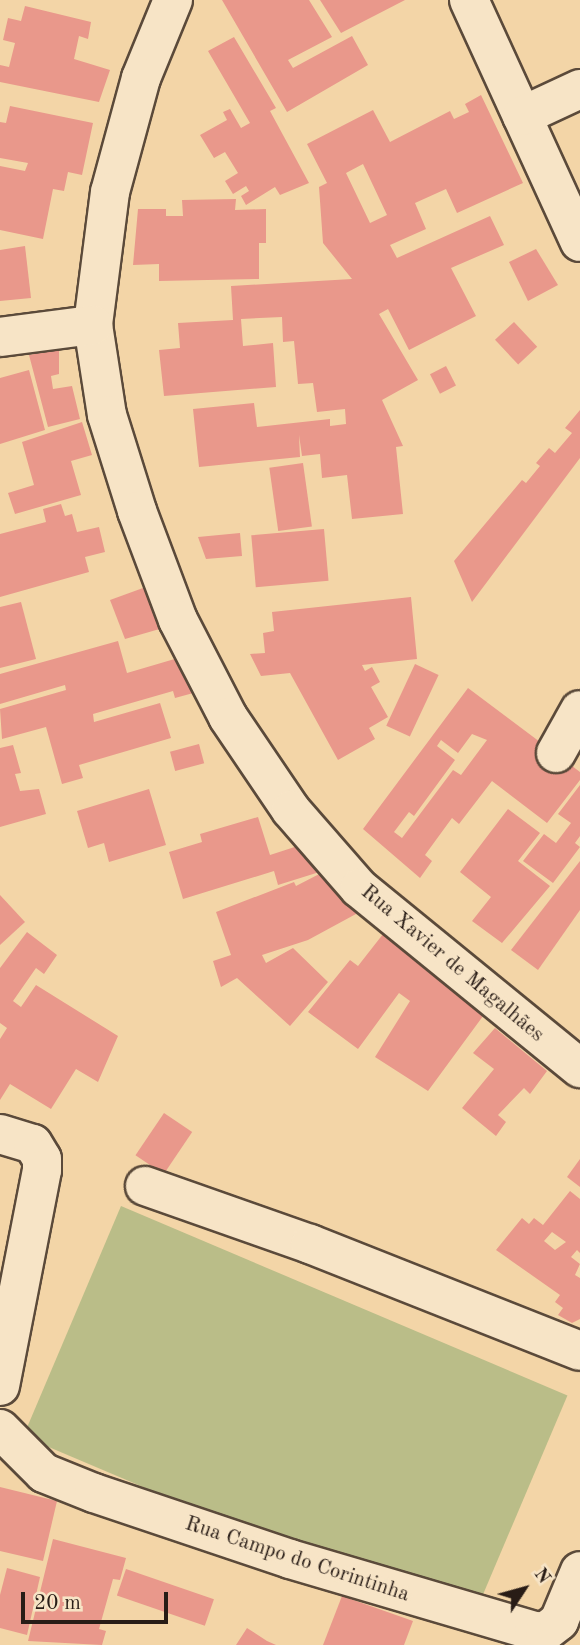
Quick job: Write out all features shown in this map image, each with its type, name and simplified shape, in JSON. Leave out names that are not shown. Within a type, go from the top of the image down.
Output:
[{"type":"street","name":"Rua Xavier de Magalhães","points":[[173,0],[141,78],[110,192],[93,325],[107,415],[137,511],[178,620],[228,717],[291,810],[359,888],[580,1068]]},
{"type":"street","points":[[469,0],[580,242]]},
{"type":"street","points":[[522,116],[580,89]]},
{"type":"street","points":[[0,337],[93,325]]},
{"type":"street","points":[[556,753],[580,710]]},
{"type":"street","points":[[0,1134],[33,1144],[42,1159],[42,1170],[0,1386]]},
{"type":"street","points":[[145,1186],[310,1244],[580,1351]]},
{"type":"street","name":"Rua Campo do Corintinha","points":[[0,1429],[44,1474],[94,1493],[290,1559],[534,1631],[545,1632],[559,1621],[580,1571]]},
{"type":"green space","points":[[121,1206],[567,1396],[470,1626],[23,1436]]},
{"type":"building","points":[[222,0],[309,0],[332,37],[288,60],[293,68],[352,36],[368,65],[287,112]]},
{"type":"building","points":[[320,0],[405,0],[341,33]]},
{"type":"building","points":[[25,6],[91,22],[88,39],[79,36],[74,59],[110,70],[99,102],[0,82],[0,65],[9,67],[15,43],[3,40],[8,18],[21,21]]},
{"type":"building","points":[[234,37],[276,108],[270,111],[309,183],[280,195],[275,187],[246,205],[241,196],[249,191],[246,186],[233,194],[225,181],[238,173],[225,152],[214,158],[200,135],[227,120],[223,112],[230,109],[241,128],[250,123],[208,51]]},
{"type":"building","points":[[481,95],[523,183],[457,213],[446,189],[415,203],[426,229],[390,245],[397,258],[490,216],[504,245],[451,268],[476,316],[409,350],[388,309],[379,314],[418,380],[382,400],[403,446],[396,447],[403,514],[352,519],[347,475],[322,478],[320,454],[302,456],[299,435],[300,457],[199,467],[193,409],[254,403],[257,427],[330,419],[330,426],[346,424],[345,409],[317,412],[313,383],[298,384],[294,341],[283,342],[282,317],[241,319],[243,346],[273,343],[276,387],[164,396],[159,350],[180,348],[178,323],[233,320],[231,286],[352,279],[323,243],[319,187],[327,183],[307,144],[373,110],[390,142],[450,111],[454,119],[469,112],[465,104]],"holes":[[[363,164],[387,215],[370,223],[346,173]]]},
{"type":"building","points":[[10,106],[93,123],[82,175],[68,172],[64,191],[53,189],[43,239],[0,230],[0,166],[25,171],[28,163],[0,158],[0,122],[6,123]]},
{"type":"building","points":[[236,199],[235,210],[266,209],[266,243],[259,243],[259,279],[159,281],[159,264],[133,265],[138,209],[166,209],[166,216],[183,216],[182,200]]},
{"type":"building","points":[[25,246],[31,298],[0,301],[0,250]]},
{"type":"building","points":[[536,249],[558,285],[528,301],[509,262]]},
{"type":"building","points":[[514,322],[537,347],[518,365],[495,340]]},
{"type":"building","points":[[59,349],[59,374],[51,376],[53,389],[72,386],[80,419],[48,427],[29,355]]},
{"type":"building","points":[[446,366],[456,386],[440,394],[430,374]]},
{"type":"building","points":[[29,370],[45,430],[0,444],[0,378]]},
{"type":"building","points":[[580,410],[580,458],[472,602],[454,561],[522,480],[526,483],[540,466],[536,463],[549,448],[555,453],[572,433],[565,428]]},
{"type":"building","points":[[82,422],[92,455],[71,461],[81,495],[15,514],[8,493],[34,485],[22,442]]},
{"type":"building","points":[[303,463],[312,526],[278,531],[269,468]]},
{"type":"building","points":[[61,504],[65,516],[72,514],[77,532],[99,527],[105,552],[85,557],[89,572],[0,597],[0,534],[46,522],[43,509]]},
{"type":"building","points":[[324,529],[329,581],[256,587],[251,535]]},
{"type":"building","points":[[240,533],[242,556],[206,559],[198,537]]},
{"type":"building","points":[[143,588],[163,628],[125,639],[110,600]]},
{"type":"building","points":[[411,597],[417,659],[362,665],[365,671],[372,667],[380,682],[371,687],[388,717],[369,728],[375,739],[338,760],[290,673],[261,676],[250,654],[265,653],[263,633],[274,631],[272,612]]},
{"type":"building","points":[[21,602],[36,659],[0,668],[0,607]]},
{"type":"building","points":[[118,641],[127,673],[178,658],[197,692],[175,698],[173,691],[93,714],[94,722],[160,703],[171,738],[79,765],[83,778],[62,784],[46,727],[2,739],[0,709],[66,690],[65,685],[0,704],[0,674]]},
{"type":"building","points":[[415,664],[439,675],[410,737],[386,726]]},
{"type":"building","points":[[468,688],[580,772],[580,780],[547,823],[492,781],[459,824],[452,818],[425,855],[432,861],[420,878],[363,829]],"holes":[[[472,734],[487,740],[461,775],[453,770],[402,838],[394,832],[409,812],[414,816],[455,760],[437,746],[441,740],[458,753]]]},
{"type":"building","points":[[199,744],[204,763],[175,771],[170,752]]},
{"type":"building","points":[[13,745],[21,773],[15,774],[20,791],[39,789],[46,814],[0,827],[0,748]]},
{"type":"building","points":[[580,785],[580,836],[575,843],[580,847],[553,883],[523,861],[544,834],[556,843],[571,823],[558,814]]},
{"type":"building","points":[[149,789],[166,845],[109,862],[104,843],[88,848],[77,811]]},
{"type":"building","points":[[508,809],[540,833],[518,861],[550,886],[502,943],[472,921],[491,897],[460,872]]},
{"type":"building","points":[[258,817],[270,855],[307,843],[367,908],[308,940],[262,955],[266,963],[293,948],[328,982],[290,1026],[237,978],[221,987],[213,961],[231,955],[216,912],[294,882],[296,886],[329,869],[278,885],[274,871],[183,899],[169,852],[202,842],[200,834]]},
{"type":"building","points":[[580,861],[580,910],[538,970],[511,950]]},
{"type":"building","points":[[0,895],[25,922],[0,945]]},
{"type":"building","points":[[387,929],[486,1012],[428,1091],[375,1057],[410,1001],[399,993],[358,1049],[308,1012],[350,960],[358,966]]},
{"type":"building","points":[[27,932],[57,955],[44,974],[36,968],[13,1001],[21,1007],[36,985],[118,1036],[98,1082],[76,1069],[51,1109],[10,1084],[0,1100],[0,1039],[7,1028],[0,1023],[0,968]]},
{"type":"building","points":[[495,1028],[547,1071],[530,1094],[524,1088],[498,1115],[506,1122],[496,1136],[462,1108],[494,1069],[473,1053]]},
{"type":"building","points":[[164,1113],[192,1132],[164,1174],[135,1155]]},
{"type":"building","points":[[580,1159],[580,1187],[567,1177]]},
{"type":"building","points":[[570,1191],[580,1199],[580,1253],[577,1250],[571,1257],[580,1264],[575,1275],[580,1278],[580,1319],[572,1323],[558,1315],[563,1308],[555,1302],[560,1295],[496,1250],[522,1218],[529,1224],[534,1218],[543,1225]],"holes":[[[552,1232],[566,1242],[555,1250],[544,1241]]]},
{"type":"building","points":[[0,1487],[57,1501],[43,1561],[0,1551]]},
{"type":"building","points":[[53,1539],[126,1558],[120,1580],[113,1579],[99,1629],[106,1631],[102,1645],[28,1641]]},
{"type":"building","points":[[7,1568],[40,1577],[27,1635],[0,1628],[0,1595]]},
{"type":"building","points":[[126,1569],[214,1599],[205,1626],[117,1595]]},
{"type":"building","points":[[342,1596],[413,1621],[404,1645],[323,1645]]},
{"type":"building","points":[[247,1628],[267,1641],[276,1645],[236,1645]]}]
